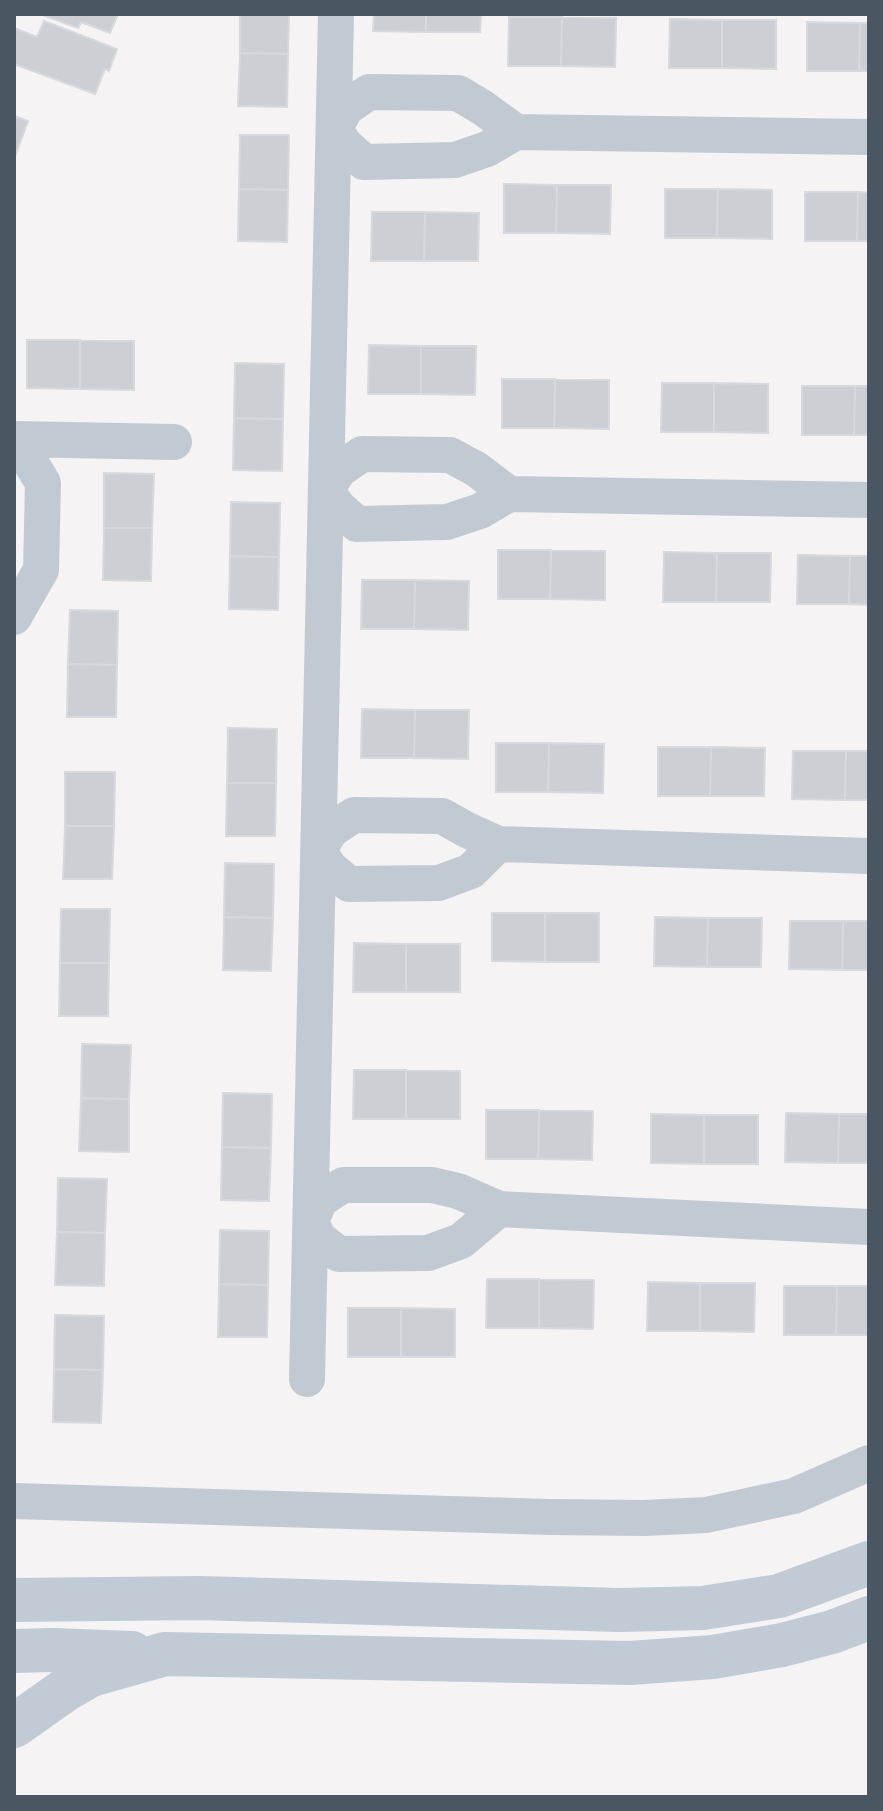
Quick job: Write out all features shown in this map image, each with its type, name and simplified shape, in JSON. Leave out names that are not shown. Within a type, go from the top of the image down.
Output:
[{"type":"main road","points":[[14,1600],[199,1598],[619,1610],[703,1608],[779,1596],[869,1563]]},
{"type":"main road","points":[[14,1651],[630,1663],[713,1657],[782,1645],[832,1632],[869,1618]]},
{"type":"main road","points":[[14,1726],[91,1675],[165,1654]]},
{"type":"street","points":[[307,1379],[336,14]]},
{"type":"street","points":[[334,129],[346,108],[369,92],[458,93],[516,132]]},
{"type":"street","points":[[334,129],[345,145],[364,162],[455,160],[487,149],[516,132],[869,137]]},
{"type":"street","points":[[14,439],[174,442]]},
{"type":"street","points":[[14,446],[29,460],[43,483],[41,570],[14,617]]},
{"type":"street","points":[[326,490],[339,470],[362,454],[450,455],[476,469],[509,494]]},
{"type":"street","points":[[326,490],[338,507],[357,524],[447,522],[480,511],[509,494],[869,500]]},
{"type":"street","points":[[318,851],[331,830],[354,815],[442,816],[498,844],[869,856]]},
{"type":"street","points":[[318,851],[330,868],[349,884],[439,883],[471,871],[498,844]]},
{"type":"street","points":[[499,1209],[461,1241],[428,1253],[339,1254],[318,1238],[311,1221],[320,1200],[343,1185],[432,1185],[458,1191],[499,1209],[869,1227]]},
{"type":"street","points":[[14,1501],[644,1518],[706,1515],[794,1496],[869,1463]]},
{"type":"building","points":[[40,14],[118,14],[110,33],[81,22],[78,28]]},
{"type":"building","points":[[240,14],[289,14],[288,54],[240,53]]},
{"type":"building","points":[[374,14],[426,14],[426,32],[373,31]]},
{"type":"building","points":[[426,14],[481,14],[480,32],[426,32]]},
{"type":"building","points":[[509,17],[562,17],[561,66],[508,66]]},
{"type":"building","points":[[562,17],[616,18],[615,67],[561,66]]},
{"type":"building","points":[[670,19],[722,20],[722,68],[669,68]]},
{"type":"building","points":[[722,20],[776,20],[776,69],[722,68]]},
{"type":"building","points":[[44,21],[117,49],[109,71],[105,69],[95,94],[14,64],[14,28],[37,37]]},
{"type":"building","points":[[807,22],[860,23],[859,71],[807,71]]},
{"type":"building","points":[[860,23],[869,23],[869,71],[859,71]]},
{"type":"building","points":[[240,53],[288,54],[287,107],[238,106]]},
{"type":"building","points":[[14,116],[28,121],[14,159]]},
{"type":"building","points":[[240,135],[289,135],[288,190],[239,189]]},
{"type":"building","points":[[504,184],[557,185],[556,233],[504,233]]},
{"type":"building","points":[[557,185],[611,185],[610,234],[556,233]]},
{"type":"building","points":[[239,189],[288,190],[287,242],[238,241]]},
{"type":"building","points":[[665,189],[718,189],[717,238],[665,238]]},
{"type":"building","points":[[718,189],[772,190],[772,239],[717,238]]},
{"type":"building","points":[[805,192],[858,192],[857,241],[805,241]]},
{"type":"building","points":[[858,192],[869,193],[869,241],[857,241]]},
{"type":"building","points":[[372,212],[425,212],[424,261],[371,261]]},
{"type":"building","points":[[425,212],[479,213],[478,261],[424,261]]},
{"type":"building","points":[[27,340],[80,340],[80,389],[27,388]]},
{"type":"building","points":[[80,340],[134,341],[134,390],[80,389]]},
{"type":"building","points":[[369,345],[421,346],[421,394],[368,394]]},
{"type":"building","points":[[421,346],[476,346],[475,395],[421,394]]},
{"type":"building","points":[[235,363],[284,364],[283,419],[234,418]]},
{"type":"building","points":[[502,379],[555,379],[554,428],[502,428]]},
{"type":"building","points":[[555,379],[609,380],[609,429],[554,428]]},
{"type":"building","points":[[662,383],[714,383],[714,432],[661,432]]},
{"type":"building","points":[[714,383],[768,384],[768,433],[714,432]]},
{"type":"building","points":[[802,386],[855,386],[854,435],[802,435]]},
{"type":"building","points":[[855,386],[869,386],[869,435],[854,435]]},
{"type":"building","points":[[234,418],[283,419],[282,471],[233,470]]},
{"type":"building","points":[[104,473],[154,474],[152,528],[104,528]]},
{"type":"building","points":[[231,502],[280,503],[279,557],[230,556]]},
{"type":"building","points":[[104,528],[152,528],[151,581],[103,580]]},
{"type":"building","points":[[498,550],[551,550],[550,599],[498,599]]},
{"type":"building","points":[[551,550],[605,551],[605,600],[550,599]]},
{"type":"building","points":[[664,552],[717,553],[716,602],[663,602]]},
{"type":"building","points":[[717,553],[771,553],[770,602],[716,602]]},
{"type":"building","points":[[798,555],[850,556],[849,604],[797,604]]},
{"type":"building","points":[[230,556],[279,557],[278,610],[229,609]]},
{"type":"building","points":[[850,556],[869,556],[869,605],[849,604]]},
{"type":"building","points":[[362,580],[415,580],[414,629],[361,629]]},
{"type":"building","points":[[415,580],[469,581],[468,630],[414,629]]},
{"type":"building","points":[[70,610],[118,611],[117,665],[68,664]]},
{"type":"building","points":[[68,664],[117,665],[116,717],[67,717]]},
{"type":"building","points":[[362,709],[415,710],[414,758],[361,758]]},
{"type":"building","points":[[415,710],[469,710],[468,759],[414,758]]},
{"type":"building","points":[[228,728],[277,729],[276,783],[227,783]]},
{"type":"building","points":[[496,743],[549,743],[548,792],[496,792]]},
{"type":"building","points":[[549,743],[604,744],[603,793],[548,792]]},
{"type":"building","points":[[658,747],[711,747],[710,796],[658,796]]},
{"type":"building","points":[[711,747],[765,748],[764,796],[710,796]]},
{"type":"building","points":[[793,751],[846,751],[845,800],[792,799]]},
{"type":"building","points":[[846,751],[869,751],[869,800],[845,800]]},
{"type":"building","points":[[65,772],[115,772],[114,826],[65,826]]},
{"type":"building","points":[[227,783],[276,783],[275,836],[226,836]]},
{"type":"building","points":[[65,826],[114,826],[112,879],[63,879]]},
{"type":"building","points":[[225,863],[274,864],[273,918],[224,917]]},
{"type":"building","points":[[61,909],[110,909],[109,963],[60,963]]},
{"type":"building","points":[[492,913],[545,913],[545,962],[492,961]]},
{"type":"building","points":[[545,913],[599,913],[599,962],[545,962]]},
{"type":"building","points":[[224,917],[273,918],[271,971],[223,970]]},
{"type":"building","points":[[655,917],[708,918],[707,967],[654,966]]},
{"type":"building","points":[[708,918],[762,918],[761,967],[707,967]]},
{"type":"building","points":[[790,921],[843,921],[842,970],[789,969]]},
{"type":"building","points":[[843,921],[869,921],[869,970],[842,970]]},
{"type":"building","points":[[354,943],[406,944],[406,992],[353,992]]},
{"type":"building","points":[[406,944],[460,944],[460,992],[406,992]]},
{"type":"building","points":[[60,963],[109,963],[108,1016],[59,1016]]},
{"type":"building","points":[[82,1044],[131,1045],[129,1099],[81,1098]]},
{"type":"building","points":[[354,1070],[406,1070],[406,1119],[353,1119]]},
{"type":"building","points":[[406,1070],[460,1071],[460,1119],[406,1119]]},
{"type":"building","points":[[223,1093],[272,1094],[271,1148],[222,1147]]},
{"type":"building","points":[[81,1098],[129,1099],[129,1152],[79,1151]]},
{"type":"building","points":[[486,1110],[539,1110],[538,1159],[486,1159]]},
{"type":"building","points":[[539,1110],[593,1111],[592,1160],[538,1159]]},
{"type":"building","points":[[786,1113],[839,1114],[838,1163],[785,1162]]},
{"type":"building","points":[[651,1114],[704,1115],[704,1164],[651,1163]]},
{"type":"building","points":[[839,1114],[869,1114],[869,1163],[838,1163]]},
{"type":"building","points":[[704,1115],[758,1115],[758,1164],[704,1164]]},
{"type":"building","points":[[222,1147],[271,1148],[269,1201],[221,1200]]},
{"type":"building","points":[[58,1178],[107,1179],[105,1233],[57,1232]]},
{"type":"building","points":[[220,1230],[269,1231],[268,1285],[219,1284]]},
{"type":"building","points":[[57,1232],[105,1233],[104,1286],[55,1285]]},
{"type":"building","points":[[487,1279],[539,1279],[539,1328],[486,1328]]},
{"type":"building","points":[[539,1279],[594,1280],[593,1329],[539,1328]]},
{"type":"building","points":[[648,1282],[700,1283],[700,1331],[647,1331]]},
{"type":"building","points":[[700,1283],[755,1283],[754,1332],[700,1331]]},
{"type":"building","points":[[219,1284],[268,1285],[267,1337],[218,1337]]},
{"type":"building","points":[[784,1286],[837,1286],[836,1335],[784,1335]]},
{"type":"building","points":[[837,1286],[869,1286],[869,1335],[836,1335]]},
{"type":"building","points":[[348,1308],[401,1308],[401,1357],[348,1357]]},
{"type":"building","points":[[401,1308],[455,1309],[455,1357],[401,1357]]},
{"type":"building","points":[[55,1315],[104,1316],[103,1370],[54,1369]]},
{"type":"building","points":[[54,1369],[103,1370],[101,1423],[53,1422]]}]
